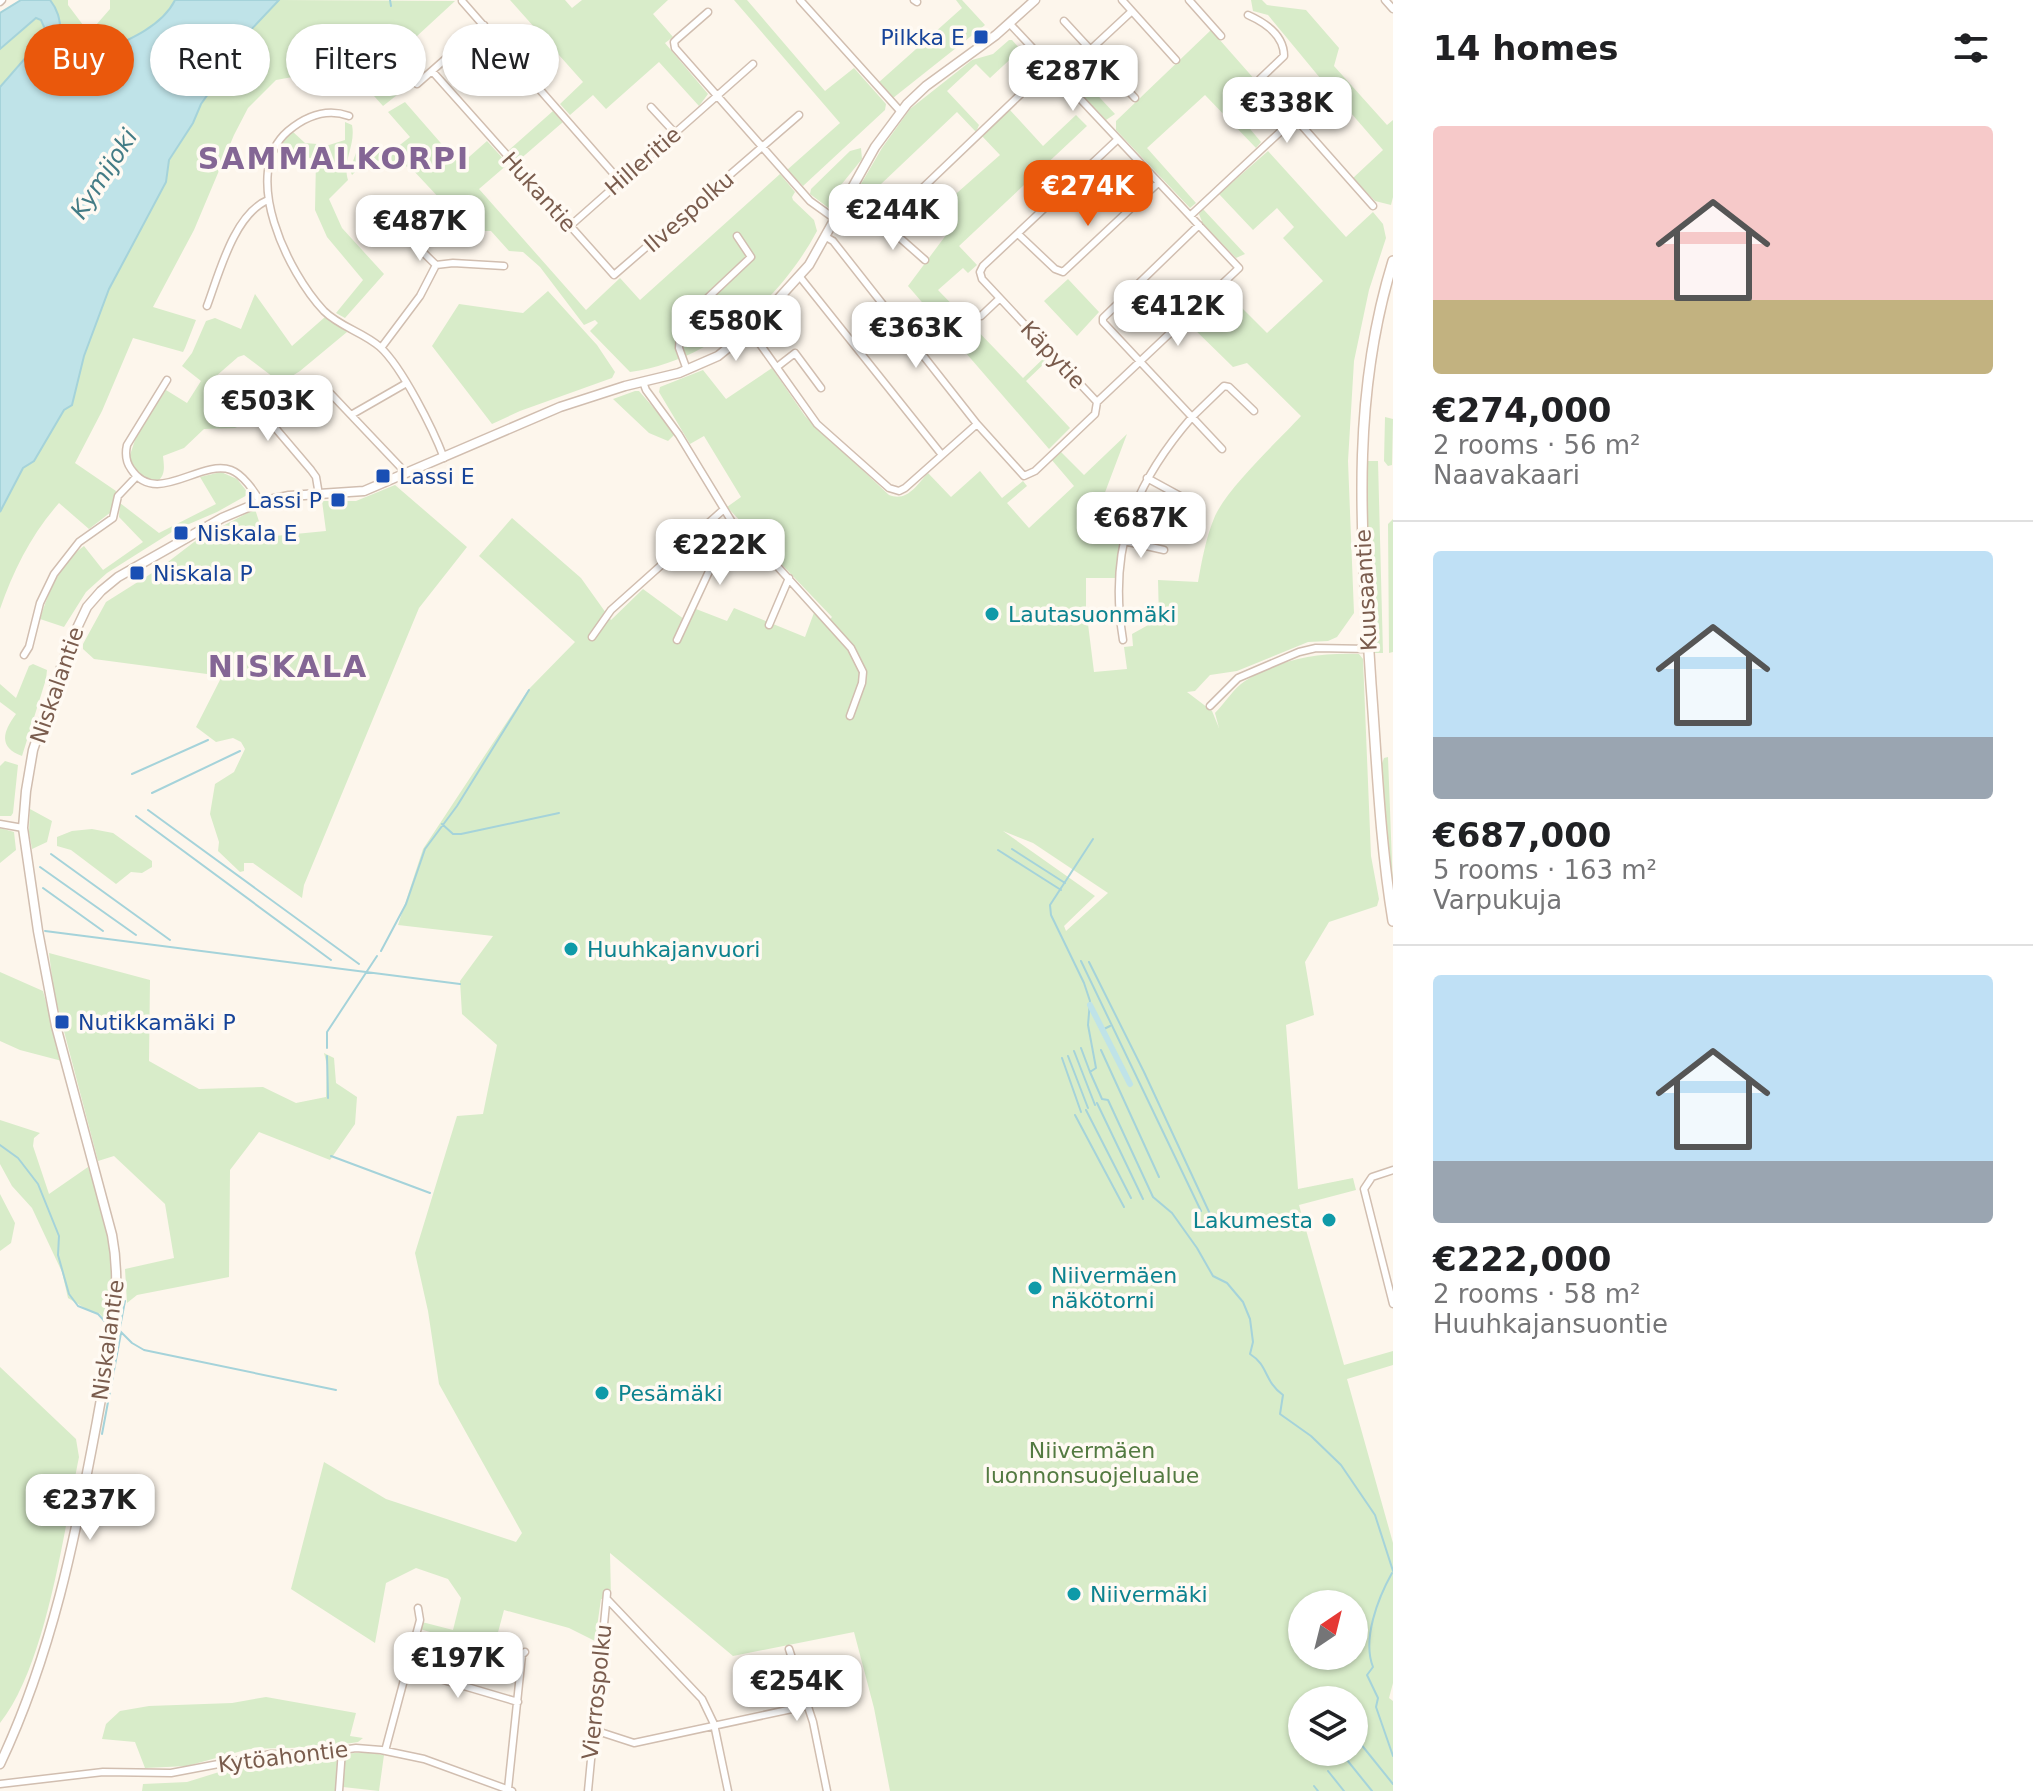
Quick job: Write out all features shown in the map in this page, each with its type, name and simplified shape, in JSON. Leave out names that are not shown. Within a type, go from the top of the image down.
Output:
[{"type":"main road","name":"Kuusaantie","points":[[1393,261],[1371,349],[1362,424],[1362,498],[1379,818],[1393,921]]},
{"type":"street","points":[[800,0],[901,112]]},
{"type":"street","points":[[1122,0],[1176,60]]},
{"type":"street","points":[[1189,0],[1221,36]]},
{"type":"street","points":[[1385,0],[1393,9]]},
{"type":"street","points":[[462,1],[483,24]]},
{"type":"street","name":"Niskalantie","points":[[0,1764],[26,1706],[59,1608],[93,1443],[118,1292],[116,1257],[109,1221],[48,987],[23,828],[28,774],[37,738],[68,647],[87,607],[118,577],[222,518],[260,502],[289,496],[364,491],[560,407],[687,370],[718,356],[750,330],[800,277],[826,237],[875,147],[901,112],[926,86],[1010,24],[1028,2]]},
{"type":"street","points":[[1060,78],[1132,11]]},
{"type":"street","points":[[708,12],[674,45],[810,201],[835,219]]},
{"type":"street","points":[[1248,15],[1268,26],[1281,42],[1284,56],[1260,79],[1373,206]]},
{"type":"street","points":[[1064,21],[1135,98]]},
{"type":"street","points":[[826,237],[833,241],[977,424],[1024,476],[1035,471],[1095,414],[1097,402],[1239,268],[1010,24]]},
{"type":"street","points":[[426,76],[442,62]]},
{"type":"street","name":"Hilleritie","points":[[570,226],[753,64]]},
{"type":"street","points":[[887,222],[1049,67]]},
{"type":"street","name":"Hukantie","points":[[432,71],[614,275]]},
{"type":"street","points":[[546,96],[620,181]]},
{"type":"street","points":[[651,107],[675,133]]},
{"type":"street","points":[[349,116],[330,112],[317,114],[283,135],[268,161],[268,200],[278,232],[317,303],[332,318],[381,348],[405,384],[444,458]]},
{"type":"street","name":"Ilvespolku","points":[[614,275],[799,115]]},
{"type":"street","points":[[1190,216],[1295,118]]},
{"type":"street","points":[[1118,139],[1018,234],[1055,269],[1063,272],[1158,183]]},
{"type":"street","points":[[847,199],[887,222],[925,260]]},
{"type":"street","points":[[207,306],[237,232],[254,208],[268,200]]},
{"type":"street","points":[[379,209],[436,265]]},
{"type":"street","points":[[1199,225],[1103,318],[1103,322],[1222,449]]},
{"type":"street","name":"Käpytie","points":[[1018,234],[983,266],[980,272],[982,279],[1097,402]]},
{"type":"street","points":[[687,370],[679,348],[682,321],[751,257],[737,236]]},
{"type":"street","points":[[381,348],[420,296],[436,265]]},
{"type":"street","points":[[436,265],[504,266]]},
{"type":"street","points":[[800,277],[942,455]]},
{"type":"street","points":[[981,316],[999,299]]},
{"type":"street","points":[[750,330],[817,424],[889,488],[899,491],[905,488],[977,424]]},
{"type":"street","points":[[777,367],[795,353],[821,388]]},
{"type":"street","points":[[167,380],[127,445],[127,461],[137,476],[146,483],[159,484],[217,469],[229,469],[238,474],[260,502]]},
{"type":"street","points":[[643,382],[732,522],[789,578],[845,640],[863,672],[850,716]]},
{"type":"street","points":[[237,383],[316,477],[319,495]]},
{"type":"street","points":[[351,415],[405,384]]},
{"type":"street","points":[[1123,640],[1119,578],[1124,541],[1147,478],[1192,417],[1226,385],[1254,411]]},
{"type":"street","points":[[326,393],[331,394],[406,473]]},
{"type":"street","points":[[24,655],[29,647],[40,603],[54,574],[79,542],[113,518],[118,496],[137,476]]},
{"type":"street","points":[[1147,478],[1180,496]]},
{"type":"street","points":[[592,637],[611,610],[723,510]]},
{"type":"street","points":[[677,640],[732,522]]},
{"type":"street","points":[[1124,541],[1164,550]]},
{"type":"street","points":[[769,625],[789,578]]},
{"type":"street","points":[[1210,706],[1238,678],[1299,652],[1316,648],[1369,649]]},
{"type":"street","points":[[0,824],[23,828]]},
{"type":"street","points":[[1393,1170],[1372,1177],[1364,1189],[1393,1304]]},
{"type":"street","name":"Vierrospolku","points":[[588,1791],[607,1596],[693,1687],[714,1724]]},
{"type":"street","points":[[385,1751],[420,1620],[418,1608]]},
{"type":"street","points":[[789,1649],[813,1722],[827,1791]]},
{"type":"street","points":[[510,1790],[522,1655],[525,1652]]},
{"type":"street","points":[[406,1669],[518,1702]]},
{"type":"street","points":[[594,1730],[634,1743],[806,1706]]},
{"type":"street","points":[[714,1724],[728,1791]]},
{"type":"street","name":"Kytöahontie","points":[[0,1784],[103,1772],[171,1773],[271,1754],[356,1748],[385,1751],[457,1770],[510,1790]]},
{"type":"street","points":[[339,1791],[342,1750]]},
{"type":"green space","points":[[50,0],[68,0],[68,5],[82,24],[59,24]]},
{"type":"green space","points":[[110,0],[175,0],[148,29],[134,36],[134,24],[97,24],[110,9]]},
{"type":"green space","points":[[279,0],[455,1],[426,28],[426,24],[286,24],[286,78],[276,80],[270,86],[270,24],[256,24]]},
{"type":"green space","points":[[510,0],[565,0],[572,8],[582,0],[668,0],[653,14],[673,37],[665,43],[708,94],[699,106],[659,62],[606,109],[593,95],[570,115],[560,104],[583,82],[559,55],[559,24],[531,24]]},
{"type":"green space","points":[[734,0],[747,0],[825,91],[854,68],[886,104],[885,110],[803,186],[787,170],[840,123]]},
{"type":"green space","points":[[956,0],[962,0],[985,25],[893,98],[878,83],[962,8]]},
{"type":"green space","points":[[1251,0],[1306,10],[1339,48],[1334,66],[1387,125],[1393,120],[1391,205],[1375,201],[1353,178],[1383,150],[1331,90],[1300,117],[1294,112],[1325,84],[1268,15],[1253,11]]},
{"type":"green space","points":[[37,18],[43,24],[30,24]]},
{"type":"green space","points":[[24,29],[24,61],[0,87],[0,49]]},
{"type":"green space","points":[[1211,30],[1256,81],[1230,105],[1261,142],[1256,148],[1205,95],[1147,148],[1196,203],[1190,208],[1116,130],[1116,121]]},
{"type":"green space","points":[[1009,40],[1037,68],[1036,72],[1018,52],[990,78],[976,64],[947,91],[979,125],[976,132],[957,112],[861,203],[855,200],[854,196],[882,148],[910,109],[972,60],[993,54]]},
{"type":"green space","points":[[1074,70],[1115,114],[1106,120],[1069,81],[1068,76]]},
{"type":"green space","points":[[207,96],[260,96],[248,108],[234,135],[194,230],[153,307],[196,320],[185,348],[183,352],[133,338],[102,411],[75,463],[116,491],[111,512],[89,529],[59,503],[24,553],[0,609],[0,511],[23,468],[34,461],[64,410],[72,405],[84,356],[109,289],[166,182],[169,161]]},
{"type":"green space","points":[[374,96],[396,96],[383,106]]},
{"type":"green space","points":[[405,102],[460,165],[487,141],[508,164],[479,189],[586,310],[620,278],[640,300],[780,174],[795,192],[793,200],[814,220],[817,231],[783,281],[740,324],[688,355],[630,372],[590,331],[598,323],[595,320],[584,325],[540,267],[523,252],[509,251],[491,231],[470,231],[412,169],[397,162],[367,160],[352,175],[350,170],[358,147],[396,148],[410,137],[388,112]]},
{"type":"green space","points":[[1009,109],[1043,146],[1076,115],[1087,126],[959,246],[977,265],[968,273],[963,268],[938,290],[1023,378],[1046,356],[1049,359],[1026,381],[1070,428],[1049,449],[908,286],[955,223],[941,207],[1000,155],[981,135]]},
{"type":"green space","points":[[553,111],[563,122],[518,161],[509,150]]},
{"type":"green space","points":[[345,122],[352,125],[353,132],[347,166],[348,180],[329,199],[342,228],[384,274],[345,318],[336,313],[363,280],[327,237],[315,210],[316,159],[275,152],[292,131],[305,143],[329,145],[345,140]]},
{"type":"green space","points":[[861,148],[862,159],[841,185],[843,194],[835,207],[830,209],[810,194],[811,189],[850,151]]},
{"type":"green space","name":"Niivermäen luonnonsuojelualue","points":[[1268,151],[1346,237],[1373,212],[1383,224],[1386,238],[1369,290],[1354,361],[1348,461],[1354,613],[1337,637],[1328,641],[1308,642],[1237,671],[1210,675],[1195,691],[1187,692],[1212,711],[1219,728],[1215,713],[1241,684],[1258,673],[1286,662],[1330,654],[1359,654],[1363,659],[1371,856],[1379,899],[1377,906],[1329,922],[1305,962],[1314,1015],[1286,1025],[1298,1189],[1353,1178],[1356,1190],[1299,1205],[1344,1365],[1393,1351],[1393,1365],[1347,1379],[1393,1543],[1393,1683],[1389,1698],[1393,1701],[1393,1791],[890,1791],[874,1708],[854,1632],[733,1656],[610,1553],[611,1598],[601,1599],[595,1641],[569,1628],[504,1610],[497,1636],[521,1644],[518,1659],[420,1629],[422,1622],[453,1630],[461,1598],[448,1579],[416,1568],[386,1583],[375,1643],[291,1589],[324,1462],[386,1499],[516,1542],[522,1533],[439,1384],[415,1253],[457,1116],[483,1114],[497,1045],[462,1014],[460,981],[493,936],[398,925],[423,849],[528,690],[575,642],[479,556],[512,518],[581,578],[611,620],[643,589],[688,622],[696,609],[727,621],[734,608],[805,637],[815,610],[826,623],[832,617],[727,507],[741,497],[704,436],[690,444],[659,392],[660,387],[703,370],[726,399],[772,368],[805,416],[889,495],[906,495],[928,473],[951,497],[980,471],[1002,498],[1023,481],[1027,486],[1007,503],[1029,528],[1074,486],[1051,459],[1060,451],[1084,475],[1127,434],[1095,519],[1122,529],[1115,578],[1086,578],[1086,608],[1094,672],[1127,669],[1124,647],[1133,646],[1132,634],[1159,619],[1158,580],[1198,582],[1209,532],[1222,504],[1242,478],[1301,416],[1247,363],[1233,367],[1189,324],[1223,292],[1267,333],[1323,281],[1283,238],[1294,227],[1277,208],[1253,230],[1219,194]],"holes":[[[1003,831],[1033,843],[1108,893],[1066,931],[1064,926],[1095,896]]]},
{"type":"green space","points":[[1203,209],[1245,254],[1236,258],[1203,224],[1199,214]]},
{"type":"green space","points":[[1068,279],[1099,312],[1077,336],[1044,301]]},
{"type":"green space","points":[[548,291],[597,345],[615,372],[612,378],[492,424],[432,346],[459,304],[523,313]]},
{"type":"green space","points":[[255,294],[292,346],[325,317],[347,332],[281,383],[244,355],[238,357],[207,384],[241,425],[204,429],[184,448],[163,456],[163,473],[157,482],[143,476],[129,458],[137,434],[166,390],[187,403],[201,381],[182,366],[192,353],[206,321],[215,318],[241,329]]},
{"type":"green space","points":[[639,391],[673,430],[674,435],[668,441],[649,433],[613,399]]},
{"type":"green space","points":[[1385,417],[1393,419],[1392,465],[1388,466],[1384,461]]},
{"type":"green space","points":[[1365,461],[1378,461],[1383,653],[1374,653]]},
{"type":"green space","points":[[221,472],[237,479],[249,494],[175,530],[107,573],[86,592],[64,627],[40,619],[62,569],[84,546],[103,570],[143,542],[119,517],[120,503],[159,533],[216,504],[200,477]]},
{"type":"green space","points":[[395,485],[467,547],[419,608],[304,885],[302,898],[253,863],[244,863],[244,871],[240,872],[218,851],[219,842],[210,814],[215,784],[234,772],[245,749],[241,742],[233,738],[216,742],[196,727],[222,676],[94,659],[83,649],[83,644],[106,602],[160,568],[198,539],[255,509],[264,537],[326,531],[322,501],[356,501]]},
{"type":"green space","points":[[1393,519],[1393,652],[1389,653],[1388,524]]},
{"type":"green space","points":[[33,664],[47,670],[46,679],[22,756],[6,744],[8,728],[16,714],[0,702],[0,684],[16,698],[29,666]]},
{"type":"green space","points":[[1388,757],[1393,889],[1381,766],[1384,758]]},
{"type":"green space","points":[[5,761],[18,765],[11,816],[0,816],[0,766]]},
{"type":"green space","points":[[30,809],[52,821],[47,842],[32,849],[29,832]]},
{"type":"green space","points":[[0,828],[14,832],[16,850],[0,863]]},
{"type":"green space","points":[[92,829],[113,833],[152,861],[152,867],[142,873],[131,872],[116,884],[71,850],[57,846],[57,837],[72,831]]},
{"type":"green space","points":[[49,953],[150,980],[149,1061],[199,1089],[263,1087],[296,1103],[326,1097],[327,1065],[324,1053],[334,1058],[336,1083],[357,1097],[355,1124],[330,1160],[259,1132],[230,1170],[229,1277],[137,1295],[127,1303],[125,1269],[174,1258],[165,1204],[114,1156],[98,1161],[54,993]]},
{"type":"green space","points":[[0,972],[43,991],[62,1061],[20,1050],[0,1041]]},
{"type":"green space","points":[[0,1120],[40,1133],[34,1138],[33,1146],[49,1194],[88,1167],[105,1222],[113,1268],[112,1308],[106,1321],[99,1313],[93,1313],[68,1298],[62,1272],[32,1208],[12,1186],[0,1164]]},
{"type":"green space","points":[[0,1194],[15,1223],[11,1243],[0,1251]]},
{"type":"green space","points":[[0,1367],[76,1439],[79,1457],[60,1559],[41,1633],[30,1668],[0,1723]]},
{"type":"green space","points":[[266,1697],[356,1713],[350,1736],[363,1738],[358,1742],[326,1747],[249,1749],[187,1766],[145,1768],[135,1742],[102,1739],[106,1724],[120,1711],[149,1706],[232,1703]]},
{"type":"green space","points":[[366,1752],[384,1755],[379,1791],[343,1787],[344,1754]]},
{"type":"green space","points":[[337,1758],[336,1791],[142,1791],[143,1784],[187,1782],[260,1763]]},
{"type":"water","points":[[21,0],[50,0],[60,24],[43,24],[36,18],[24,24],[24,28],[0,49],[0,13]]},
{"type":"water","points":[[175,0],[279,0],[256,24],[154,24]]},
{"type":"water","name":"Kymijoki","points":[[150,27],[150,96],[207,96],[169,160],[166,182],[109,289],[84,356],[72,405],[64,410],[34,461],[23,468],[0,512],[0,87],[24,60],[24,96],[134,96],[134,36]]},
{"type":"waterway","points":[[390,0],[391,6]]},
{"type":"waterway","points":[[381,951],[406,904],[425,849],[457,806],[529,690]]},
{"type":"waterway","points":[[132,774],[208,740]]},
{"type":"waterway","points":[[152,793],[240,751]]},
{"type":"waterway","points":[[148,810],[359,964]]},
{"type":"waterway","points":[[442,824],[453,834],[461,834],[559,813]]},
{"type":"waterway","points":[[136,816],[331,960]]},
{"type":"waterway","points":[[1093,839],[1050,905],[1051,915],[1090,1001],[1088,1025],[1096,1068],[1090,1072],[1102,1099],[1108,1100],[1153,1197],[1172,1213],[1213,1276],[1227,1283],[1243,1302],[1250,1319],[1253,1342],[1250,1354],[1283,1395],[1280,1414],[1311,1436],[1341,1465],[1375,1515],[1393,1571]]},
{"type":"waterway","points":[[1012,849],[1065,883]]},
{"type":"waterway","points":[[998,850],[1061,890]]},
{"type":"waterway","points":[[51,854],[170,940]]},
{"type":"waterway","points":[[40,867],[136,935]]},
{"type":"waterway","points":[[43,888],[103,931]]},
{"type":"waterway","points":[[45,931],[460,984]]},
{"type":"waterway","points":[[327,1048],[327,1032],[377,956]]},
{"type":"waterway","points":[[1081,961],[1201,1211]]},
{"type":"waterway","points":[[1089,962],[1210,1214]]},
{"type":"waterway","points":[[1090,1005],[1130,1084]]},
{"type":"waterway","points":[[1102,1030],[1110,1026]]},
{"type":"waterway","points":[[1081,1048],[1090,1072]]},
{"type":"waterway","points":[[1101,1050],[1159,1177]]},
{"type":"waterway","points":[[1074,1051],[1095,1105]]},
{"type":"waterway","points":[[327,1056],[328,1098]]},
{"type":"waterway","points":[[1068,1056],[1088,1108]]},
{"type":"waterway","points":[[1062,1058],[1081,1112]]},
{"type":"waterway","points":[[1097,1103],[1143,1199]]},
{"type":"waterway","points":[[1086,1110],[1131,1198]]},
{"type":"waterway","points":[[1075,1115],[1124,1207]]},
{"type":"waterway","points":[[0,1145],[18,1158],[38,1184],[59,1236],[58,1255],[69,1294],[78,1306],[98,1314],[109,1326]]},
{"type":"waterway","points":[[331,1156],[430,1193]]},
{"type":"waterway","points":[[120,1327],[125,1301]]},
{"type":"waterway","points":[[118,1329],[144,1350],[336,1390]]},
{"type":"waterway","points":[[102,1434],[121,1333]]},
{"type":"waterway","points":[[1392,1573],[1373,1619],[1369,1644],[1373,1667],[1367,1675],[1378,1698],[1376,1707],[1393,1756]]},
{"type":"waterway","points":[[1368,1753],[1393,1784]]},
{"type":"waterway","points":[[1352,1766],[1372,1791]]},
{"type":"waterway","points":[[1328,1771],[1344,1791]]},
{"type":"waterway","points":[[1314,1786],[1318,1791]]},
{"type":"place","name":"Pilkka E","points":[[981,37]]},
{"type":"place","name":"Lassi E","points":[[383,476]]},
{"type":"place","name":"Lassi P","points":[[338,500]]},
{"type":"place","name":"Niskala E","points":[[181,533]]},
{"type":"place","name":"Niskala P","points":[[137,573]]},
{"type":"place","name":"Lautasuonmäki","points":[[992,614]]},
{"type":"place","name":"Huuhkajanvuori","points":[[571,949]]},
{"type":"place","name":"Nutikkamäki P","points":[[62,1022]]},
{"type":"place","name":"Lakumesta","points":[[1329,1220]]},
{"type":"place","name":"Niivermäen näkötorni","points":[[1035,1288]]},
{"type":"place","name":"Pesämäki","points":[[602,1393]]},
{"type":"place","name":"Niivermäki","points":[[1074,1594]]},
{"type":"district","name":"SAMMALKORPI","points":[[334,158]]},
{"type":"district","name":"NISKALA","points":[[288,666]]}]
